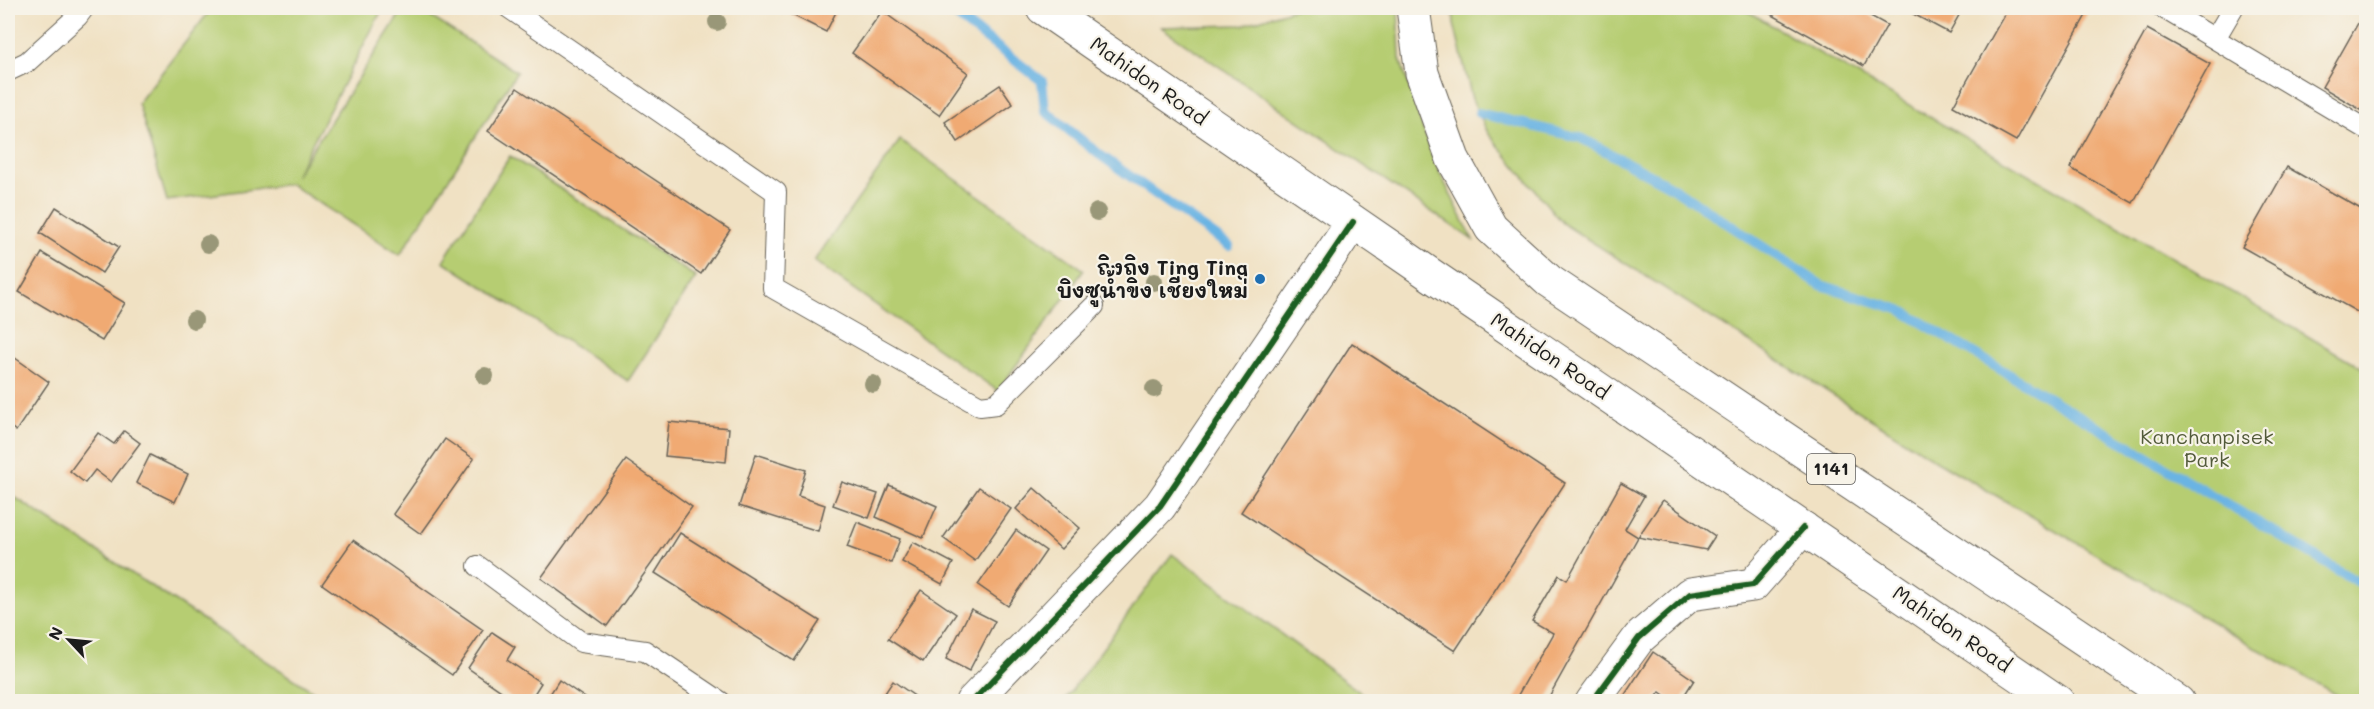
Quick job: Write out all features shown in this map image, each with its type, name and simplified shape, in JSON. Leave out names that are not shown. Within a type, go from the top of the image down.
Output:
[{"type":"main road","name":"Mahidon Road","points":[[1043,8],[2058,702]]},
{"type":"main road","name":"1141","points":[[1413,8],[1422,73],[1453,159],[1491,228],[1549,281],[2178,702]]},
{"type":"main road","points":[[972,702],[1160,506],[1353,222]]},
{"type":"main road","points":[[1592,702],[1640,638],[1690,594],[1753,585],[1803,528]]},
{"type":"lane","points":[[8,71],[27,62],[84,8]]},
{"type":"lane","points":[[509,8],[776,192],[773,288],[980,406],[996,404],[1094,306]]},
{"type":"lane","points":[[2163,8],[2216,37],[2367,129]]},
{"type":"lane","points":[[2216,37],[2233,8]]},
{"type":"lane","points":[[478,566],[581,642],[645,651],[721,702]]},
{"type":"green space","points":[[212,8],[383,8],[295,176],[404,8],[417,8],[517,72],[400,255],[290,184],[167,201],[138,103]]},
{"type":"green space","points":[[1297,8],[1398,8],[1400,59],[1433,159],[1473,240],[1161,27],[1243,25]]},
{"type":"green space","name":"Kanchanpisek Park","points":[[1453,8],[1742,8],[2366,370],[2366,701],[2347,701],[1937,461],[1562,223],[1488,133],[1472,99],[1454,24]]},
{"type":"green space","points":[[900,140],[1084,270],[998,391],[814,261]]},
{"type":"green space","points":[[510,156],[696,277],[628,381],[443,261]]},
{"type":"green space","points":[[8,493],[328,701],[8,701]]},
{"type":"green space","points":[[1172,554],[1372,701],[1064,701]]},
{"type":"building","points":[[778,8],[838,8],[826,32]]},
{"type":"building","points":[[1760,8],[1856,8],[1887,25],[1864,66]]},
{"type":"building","points":[[1902,8],[1963,8],[1949,33]]},
{"type":"building","points":[[2008,8],[2090,8],[2016,141],[1953,106]]},
{"type":"building","points":[[2366,9],[2366,113],[2322,87]]},
{"type":"building","points":[[882,11],[968,73],[939,115],[852,53]]},
{"type":"building","points":[[2147,29],[2210,64],[2133,203],[2070,168]]},
{"type":"building","points":[[1000,85],[1013,104],[958,142],[945,122]]},
{"type":"building","points":[[517,88],[730,230],[701,274],[488,131]]},
{"type":"building","points":[[2287,167],[2366,212],[2366,317],[2242,247]]},
{"type":"building","points":[[56,207],[119,247],[102,273],[40,233]]},
{"type":"building","points":[[42,253],[125,303],[102,341],[19,292]]},
{"type":"building","points":[[1352,343],[1565,483],[1455,651],[1241,512]]},
{"type":"building","points":[[8,353],[49,382],[16,431],[8,425]]},
{"type":"building","points":[[669,422],[729,428],[726,462],[665,456]]},
{"type":"building","points":[[124,431],[140,443],[111,482],[95,470],[85,483],[70,471],[98,433],[114,444]]},
{"type":"building","points":[[445,439],[474,459],[421,534],[393,514]]},
{"type":"building","points":[[756,454],[806,470],[798,496],[825,505],[818,531],[739,506]]},
{"type":"building","points":[[150,455],[188,474],[175,502],[136,483]]},
{"type":"building","points":[[626,460],[692,507],[607,626],[541,578]]},
{"type":"building","points":[[842,482],[878,494],[869,518],[833,505]]},
{"type":"building","points":[[1621,483],[1644,496],[1625,529],[1638,537],[1546,702],[1514,702],[1553,633],[1532,621],[1559,575],[1567,580]]},
{"type":"building","points":[[889,485],[937,506],[923,538],[876,517]]},
{"type":"building","points":[[979,487],[1011,509],[975,561],[943,538]]},
{"type":"building","points":[[1034,488],[1080,528],[1061,549],[1016,509]]},
{"type":"building","points":[[1663,500],[1715,536],[1706,550],[1638,537]]},
{"type":"building","points":[[857,522],[900,539],[891,563],[847,547]]},
{"type":"building","points":[[1016,530],[1046,551],[1008,606],[978,585]]},
{"type":"building","points":[[680,533],[820,621],[794,661],[655,573]]},
{"type":"building","points":[[353,540],[483,630],[452,675],[322,584]]},
{"type":"building","points":[[913,542],[953,563],[942,584],[902,562]]},
{"type":"building","points":[[921,590],[956,614],[923,662],[888,639]]},
{"type":"building","points":[[971,609],[995,621],[969,671],[946,659]]},
{"type":"building","points":[[492,632],[515,647],[507,660],[541,683],[529,702],[517,702],[468,668]]},
{"type":"building","points":[[1653,652],[1694,680],[1680,702],[1674,702],[1660,692],[1653,702],[1620,702]]},
{"type":"building","points":[[559,680],[591,702],[545,702]]},
{"type":"building","points":[[893,681],[923,702],[879,702]]},
{"type":"waterway","points":[[946,8],[1042,81],[1045,111],[1100,155],[1229,246]]},
{"type":"waterway","points":[[1479,113],[1581,138],[1672,187],[1821,285],[1901,310],[2366,587]]},
{"type":"cycle path","points":[[972,702],[1160,506],[1353,222]]},
{"type":"cycle path","points":[[1592,702],[1639,638],[1690,594],[1753,585],[1803,528]]},
{"type":"place","name":"ถิงถิง Ting Ting บิงซูน้ำขิง เชียงใหม่","points":[[1260,279]]}]
